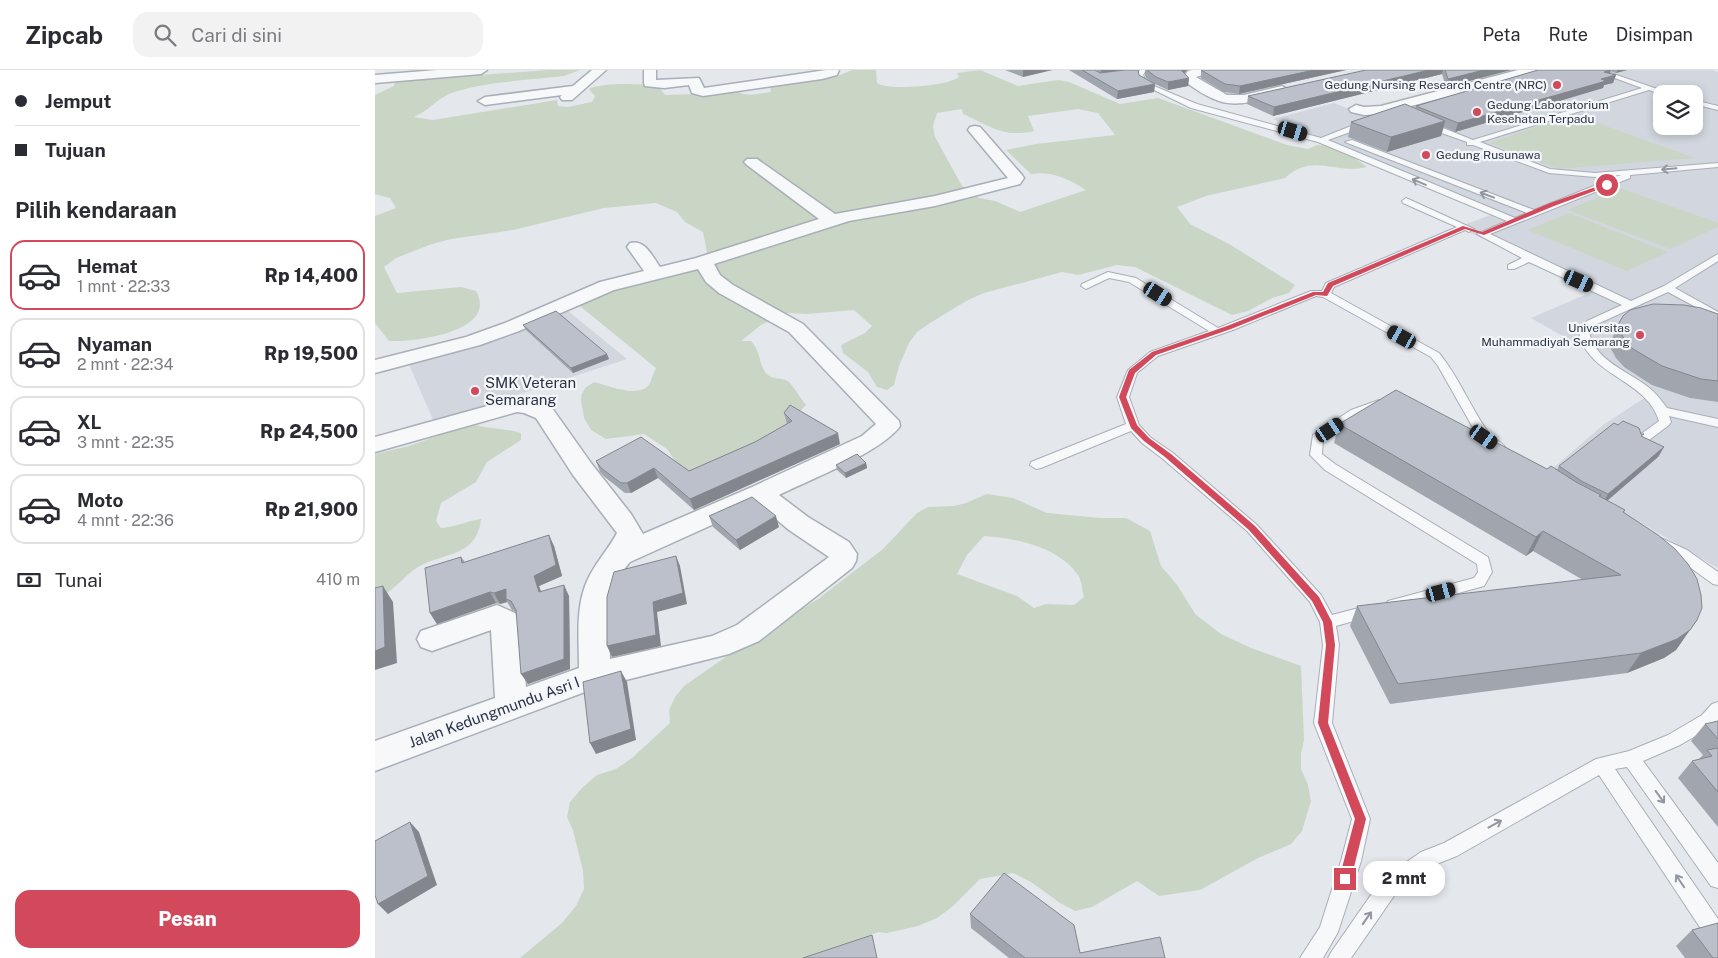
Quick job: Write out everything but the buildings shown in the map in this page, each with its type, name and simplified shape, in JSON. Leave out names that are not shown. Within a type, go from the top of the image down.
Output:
[{"type":"street","points":[[375,79],[481,70]]},
{"type":"street","points":[[485,102],[572,93],[601,70]]},
{"type":"street","points":[[650,70],[649,81],[655,84],[694,81],[757,72]]},
{"type":"street","points":[[694,81],[697,90],[703,92],[822,75],[833,72],[833,70]]},
{"type":"street","points":[[1206,70],[1191,74],[1188,78],[1219,97],[1233,100],[1299,87]]},
{"type":"street","points":[[1356,109],[1365,111],[1381,110],[1494,80],[1537,71]]},
{"type":"street","points":[[1470,72],[1494,80]]},
{"type":"street","points":[[375,367],[473,341],[512,327],[593,291],[702,262],[833,221],[863,213],[935,201],[1014,181],[1015,178],[975,130]]},
{"type":"street","points":[[752,162],[833,221]]},
{"type":"street","points":[[636,248],[655,273]]},
{"type":"street","points":[[619,555],[761,493],[870,441],[888,426],[887,421],[796,328],[726,289],[713,278],[702,262]]},
{"type":"street","name":"Jalan Kedungmundu Asri I","points":[[375,445],[515,406],[529,406],[544,413],[582,469],[630,533],[619,555],[608,569],[600,584],[595,614],[594,676],[375,756]]},
{"type":"street","points":[[594,676],[718,646],[733,640],[748,633],[842,561],[843,554],[839,549],[800,527],[782,514],[761,493]]},
{"type":"street","points":[[432,639],[497,616],[502,618],[505,621],[512,706]]},
{"type":"lane","points":[[1133,72],[1142,70]]},
{"type":"lane","points":[[1142,70],[1140,75],[1142,80],[1152,87],[1194,106],[1321,140],[1513,220]]},
{"type":"lane","points":[[1596,70],[1653,89]]},
{"type":"lane","points":[[1321,140],[1399,113],[1537,71]]},
{"type":"lane","points":[[1470,142],[1649,88]]},
{"type":"lane","points":[[1703,104],[1718,108]]},
{"type":"lane","points":[[1417,121],[1549,171],[1595,175],[1718,165]]},
{"type":"lane","points":[[1333,136],[1532,212]]},
{"type":"lane","points":[[1482,234],[1532,212],[1607,185],[1634,172]]},
{"type":"lane","points":[[1406,201],[1482,234],[1629,304]]},
{"type":"lane","points":[[1325,294],[1330,285],[1465,227]]},
{"type":"lane","points":[[1641,440],[1665,422],[1664,411],[1654,398],[1603,361],[1587,344],[1585,332],[1591,323],[1629,304],[1668,288],[1718,257]]},
{"type":"lane","points":[[1511,267],[1529,258]]},
{"type":"lane","points":[[1086,286],[1109,275],[1132,280],[1217,332]]},
{"type":"lane","points":[[1668,288],[1718,316]]},
{"type":"lane","points":[[1311,958],[1328,932],[1351,861],[1361,819],[1323,723],[1331,645],[1327,622],[1316,599],[1252,528],[1168,456],[1146,440],[1133,426],[1123,397],[1132,372],[1154,354],[1217,332],[1315,293],[1325,294],[1435,355],[1443,365],[1484,437]]},
{"type":"lane","points":[[1327,622],[1479,582],[1485,576],[1486,569],[1483,561],[1330,467],[1316,455],[1317,438],[1355,413],[1388,401]]},
{"type":"lane","points":[[1664,411],[1718,423]]},
{"type":"lane","points":[[1458,425],[1484,437],[1508,453]]},
{"type":"lane","points":[[1036,465],[1133,426]]},
{"type":"lane","points":[[1648,536],[1682,554],[1718,580]]},
{"type":"lane","points":[[1339,958],[1389,886],[1428,858],[1449,850],[1602,764],[1631,758],[1674,740],[1708,720],[1718,709]]},
{"type":"lane","points":[[1631,758],[1718,879]]},
{"type":"lane","points":[[1602,764],[1718,937]]},
{"type":"shaded area","name":"Universitas Muhammadiyah Semarang","points":[[1546,70],[1711,70],[1718,72],[1718,568],[1551,470],[1603,425],[1646,397],[1591,352],[1531,318],[1594,291],[1458,227],[1499,212],[1273,119],[1334,103],[1366,116]]},
{"type":"shaded area","name":"SMK Veteran Semarang","points":[[562,306],[627,359],[434,422],[407,360]]},
{"type":"green space","points":[[548,70],[580,70],[564,76],[489,84],[449,94],[414,117],[433,120],[557,100],[558,106],[568,107],[592,102],[595,96],[589,89],[613,84],[658,86],[665,95],[697,94],[733,89],[742,94],[751,95],[771,92],[770,85],[791,84],[838,76],[852,70],[876,70],[877,83],[893,87],[905,87],[943,83],[959,77],[957,73],[980,70],[1018,86],[1058,80],[1069,82],[1120,104],[1158,98],[1287,145],[1308,149],[1317,145],[1331,146],[1343,150],[1367,167],[1355,169],[1315,165],[1305,166],[1295,170],[1285,178],[1206,196],[1177,207],[1190,224],[1229,244],[1295,285],[1289,293],[1272,298],[1248,311],[1232,315],[1135,267],[1117,265],[1078,275],[1062,272],[984,293],[968,300],[930,323],[917,332],[909,343],[899,366],[894,385],[887,390],[877,387],[868,372],[843,353],[841,345],[865,333],[872,326],[854,310],[807,314],[787,313],[761,325],[741,341],[751,341],[766,373],[771,377],[790,383],[806,405],[787,425],[735,453],[688,473],[676,462],[667,449],[644,434],[606,439],[591,430],[584,418],[581,400],[585,388],[594,382],[623,390],[639,390],[645,388],[650,383],[656,368],[575,302],[601,292],[696,266],[707,253],[703,232],[685,222],[677,212],[656,203],[604,208],[513,230],[451,239],[432,244],[396,258],[384,267],[397,293],[461,287],[476,291],[480,305],[476,316],[465,325],[451,332],[401,341],[389,341],[375,323],[375,216],[396,208],[390,198],[375,194],[375,95],[394,86],[395,82]],"holes":[[[962,109],[963,114],[997,130],[1023,133],[1034,131],[1028,116],[1078,109],[1098,113],[1115,135],[1036,144],[1006,150],[1031,174],[1039,173],[1060,177],[1086,190],[1020,212],[995,201],[979,198],[962,186],[935,137],[933,126],[937,113]]]},
{"type":"green space","points":[[1572,114],[1695,158],[1558,169],[1490,143]]},
{"type":"green space","points":[[1620,188],[1718,223],[1718,227],[1670,249],[1568,210]]},
{"type":"green space","points":[[1569,213],[1668,252],[1627,271],[1528,230]]},
{"type":"green space","points":[[471,424],[521,433],[521,440],[487,462],[476,482],[441,503],[436,521],[441,528],[481,519],[476,535],[465,548],[418,567],[387,593],[375,599],[375,454],[409,446]]},
{"type":"green space","points":[[987,494],[1013,498],[1047,513],[1100,518],[1126,518],[1150,531],[1161,566],[1177,585],[1196,615],[1221,634],[1251,648],[1301,666],[1304,740],[1301,754],[1301,769],[1308,785],[1311,801],[1302,831],[1291,844],[1258,858],[1200,890],[1159,896],[1137,881],[1092,907],[1075,911],[1060,903],[1031,882],[1013,873],[980,879],[952,907],[937,918],[918,926],[887,933],[878,932],[807,958],[520,958],[562,923],[576,906],[584,889],[583,871],[573,830],[567,817],[570,802],[582,788],[597,775],[616,769],[632,758],[670,723],[669,710],[675,697],[684,686],[740,647],[818,599],[883,549],[917,513],[928,507],[954,506]],"holes":[[[984,536],[1023,542],[1060,557],[1078,575],[1084,597],[1074,605],[1046,604],[1034,608],[1017,596],[957,574],[967,555]]]},
{"type":"place","name":"Gedung Nursing Research Centre (NRC)","points":[[1557,85]]},
{"type":"place","name":"Gedung Laboratorium Kesehatan Terpadu","points":[[1477,112]]},
{"type":"place","name":"Gedung Rusunawa","points":[[1426,155]]},
{"type":"place","name":"Universitas Muhammadiyah Semarang","points":[[1640,335]]},
{"type":"place","name":"SMK Veteran Semarang","points":[[475,391]]},
{"type":"route","points":[[1345,879],[1361,819],[1323,723],[1331,645],[1327,622],[1316,599],[1252,528],[1168,456],[1146,440],[1133,426],[1123,397],[1132,372],[1154,354],[1229,328],[1315,293],[1325,294],[1330,285],[1465,227],[1482,234],[1552,204],[1607,185]]}]
